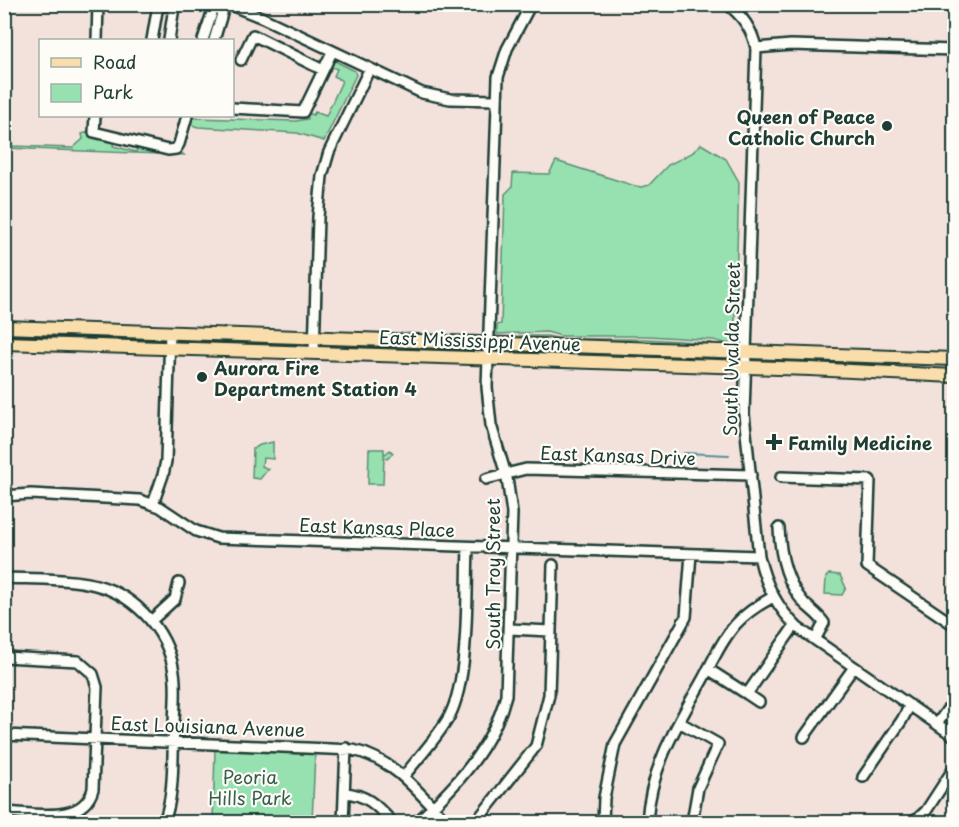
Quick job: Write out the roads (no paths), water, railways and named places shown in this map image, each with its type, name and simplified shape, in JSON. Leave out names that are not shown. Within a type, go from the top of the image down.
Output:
[{"type":"main road","name":"East Mississippi Avenue","points":[[4,327],[954,360]]},
{"type":"main road","name":"East Mississippi Avenue","points":[[4,343],[954,376]]},
{"type":"street","points":[[97,39],[98,4]]},
{"type":"street","points":[[203,39],[215,4]]},
{"type":"street","points":[[214,39],[226,4],[263,18],[408,88],[436,97],[496,100]]},
{"type":"street","name":"South Troy Street","points":[[417,822],[454,785],[483,747],[497,722],[507,687],[512,505],[506,473],[492,430],[488,408],[487,343],[498,77],[504,56],[531,4]]},
{"type":"street","points":[[726,4],[747,25],[756,48],[791,45],[954,50]]},
{"type":"street","points":[[152,39],[158,5],[174,7],[169,39]]},
{"type":"street","points":[[241,60],[253,35],[323,70]]},
{"type":"street","name":"South Uvalda Street","points":[[756,48],[744,422],[759,556],[764,577],[773,597],[795,625],[954,736]]},
{"type":"street","points":[[234,108],[303,112],[332,52]]},
{"type":"street","points":[[314,353],[318,217],[322,176],[329,152],[369,70]]},
{"type":"street","points":[[94,117],[94,132],[168,150],[176,148],[179,144],[187,117]]},
{"type":"street","points":[[153,504],[164,475],[166,460],[170,332]]},
{"type":"street","name":"East Kansas Drive","points":[[486,479],[526,469],[751,476]]},
{"type":"street","points":[[781,477],[870,480],[867,566],[954,626]]},
{"type":"street","name":"East Kansas Place","points":[[4,496],[31,494],[126,498],[153,504],[196,531],[218,538],[759,556]]},
{"type":"street","points":[[779,528],[784,566],[793,587],[808,607],[825,622],[815,640]]},
{"type":"street","points":[[404,776],[442,728],[451,712],[459,689],[463,664],[468,547]]},
{"type":"street","points":[[603,822],[604,798],[615,744],[686,617],[691,554]]},
{"type":"street","points":[[476,822],[536,746],[548,699],[553,565]]},
{"type":"street","points":[[4,578],[77,581],[99,586],[130,601],[151,621],[168,649],[174,670],[170,803],[164,822]]},
{"type":"street","points":[[151,621],[175,599],[179,583]]},
{"type":"street","points":[[647,822],[655,772],[708,669],[736,624],[752,610],[773,597]]},
{"type":"street","points":[[747,694],[795,625]]},
{"type":"street","points":[[510,630],[550,631]]},
{"type":"street","points":[[4,657],[72,659],[89,669],[97,687],[93,789],[85,805],[79,810],[66,814],[4,812]]},
{"type":"street","points":[[804,737],[843,679],[854,667]]},
{"type":"street","points":[[708,669],[759,702]]},
{"type":"street","points":[[862,777],[910,705]]},
{"type":"street","points":[[937,724],[947,710],[954,709]]},
{"type":"street","points":[[679,722],[718,744],[698,788],[692,822]]},
{"type":"street","name":"East Louisiana Avenue","points":[[4,735],[346,748],[374,756],[404,776],[447,822]]},
{"type":"street","points":[[343,822],[346,748]]},
{"type":"street","points":[[914,822],[926,811],[954,768]]},
{"type":"street","points":[[344,793],[370,800],[392,822]]},
{"type":"waterway","points":[[684,453],[729,455]]},
{"type":"place","name":"Queen of Peace Catholic Church","points":[[887,126]]},
{"type":"place","name":"Aurora Fire Department Station 4","points":[[202,377]]},
{"type":"place","name":"Family Medicine","points":[[774,442]]},
{"type":"park label","name":"Peoria Hills Park","points":[[250,786]]}]
